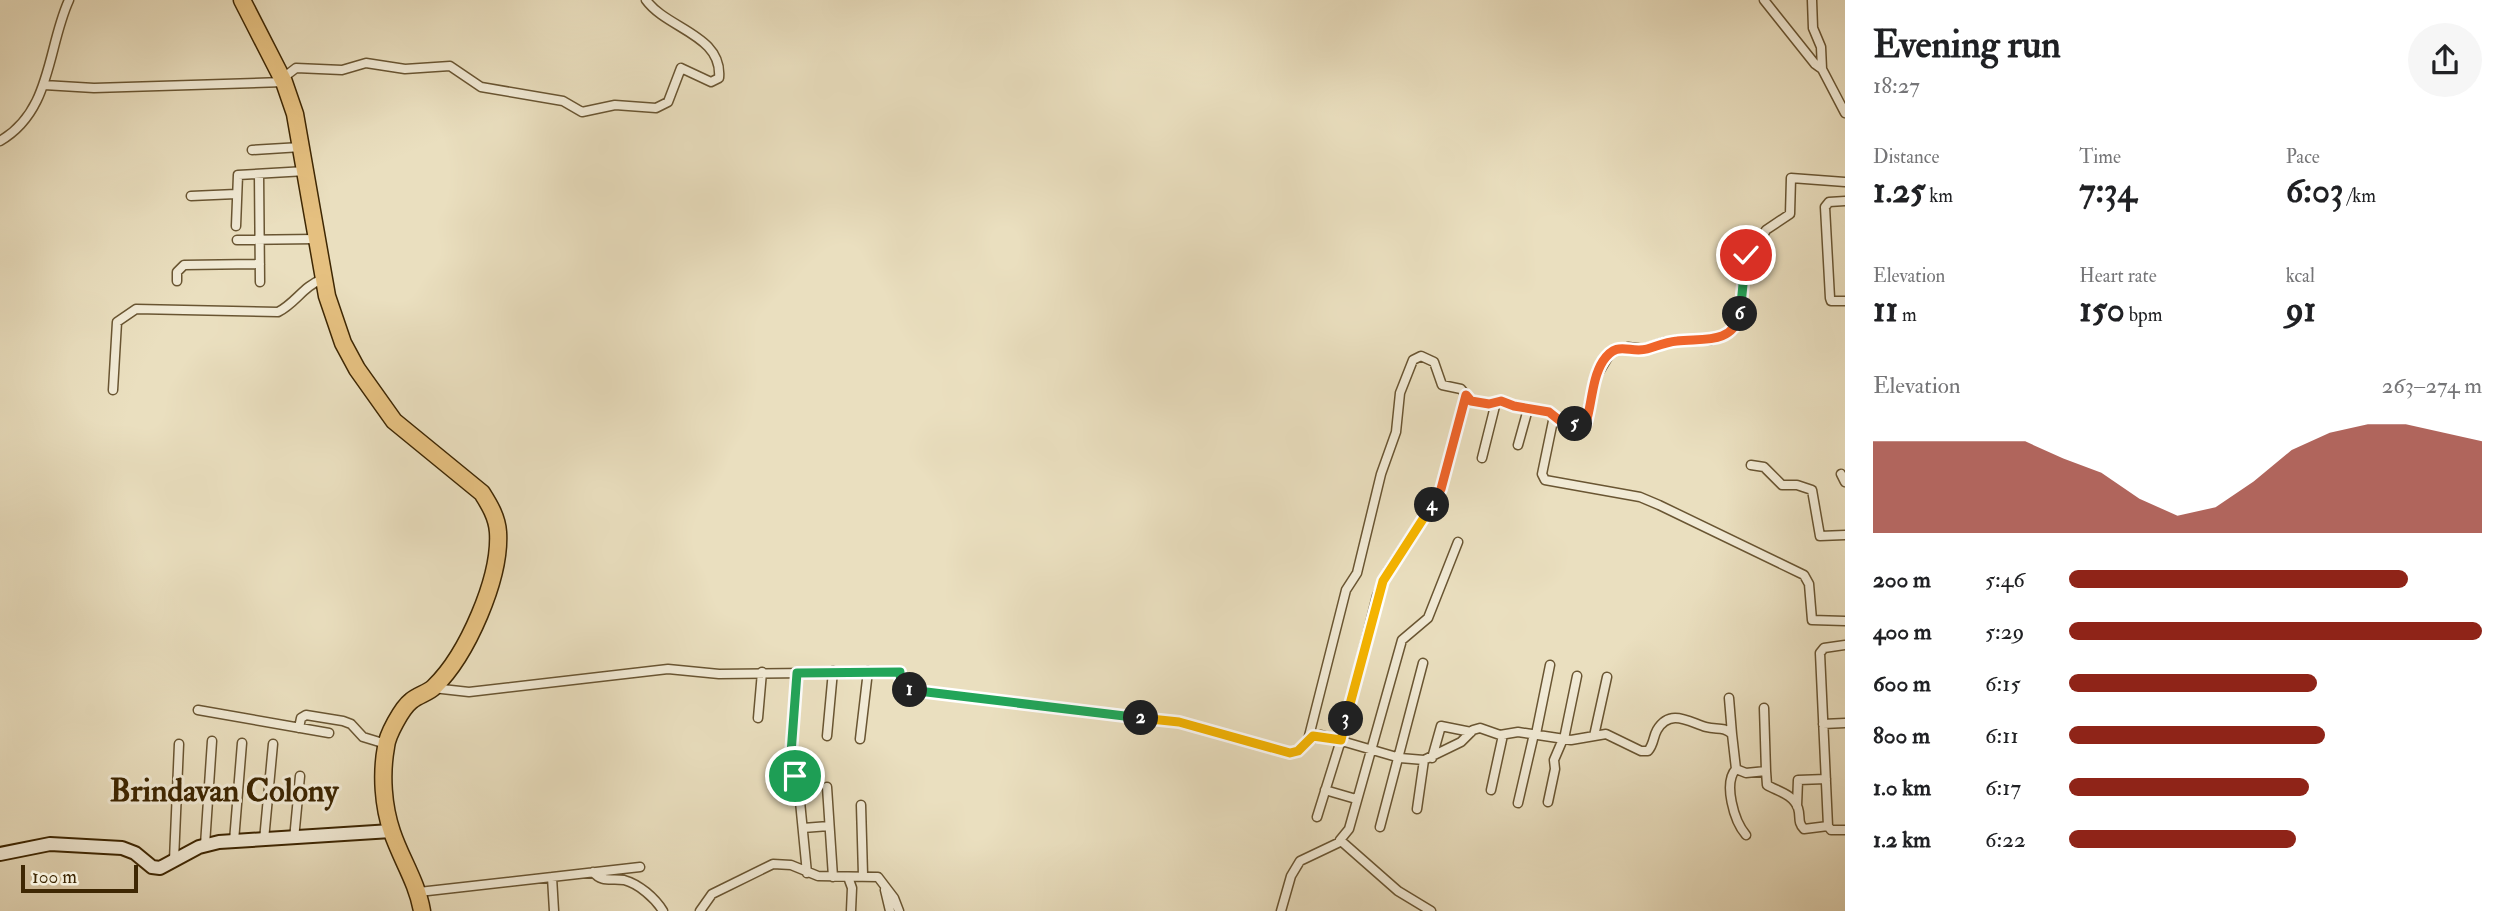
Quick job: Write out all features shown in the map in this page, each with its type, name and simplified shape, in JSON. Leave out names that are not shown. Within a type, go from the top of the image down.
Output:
[{"type":"highway","points":[[242,0],[284,80],[295,114],[323,279],[334,320],[357,369],[394,421],[482,493],[492,509],[498,530],[497,554],[479,614],[460,652],[433,688],[410,701],[386,744],[384,795],[391,831],[419,892],[422,911]]},
{"type":"street","points":[[0,141],[15,129],[32,109],[44,85],[69,0]]},
{"type":"street","points":[[44,85],[94,88],[284,80],[296,68],[342,70],[366,63],[405,69],[450,66],[481,87],[566,102],[582,112],[615,105],[656,108],[668,102],[681,68],[711,82],[719,78],[720,67],[712,49],[646,0]]},
{"type":"street","points":[[1764,0],[1815,64],[1822,69]]},
{"type":"street","points":[[1812,0],[1813,28],[1821,47],[1822,69],[1845,113]]},
{"type":"street","points":[[252,150],[301,147]]},
{"type":"street","points":[[236,226],[237,175],[306,171]]},
{"type":"street","points":[[259,174],[260,282]]},
{"type":"street","points":[[1307,742],[1346,590],[1357,573],[1381,474],[1396,432],[1400,393],[1412,360],[1421,356],[1434,362],[1442,385],[1461,389],[1471,401],[1528,408],[1570,423],[1586,423],[1596,377],[1603,362],[1616,349],[1644,349],[1665,342],[1711,340],[1729,334],[1738,323],[1741,313],[1744,259],[1758,245],[1766,230],[1790,214],[1791,178],[1845,182]]},
{"type":"street","points":[[191,196],[236,194]]},
{"type":"street","points":[[1845,201],[1829,202],[1825,207],[1830,298],[1831,301],[1845,302]]},
{"type":"street","points":[[237,240],[317,239]]},
{"type":"street","points":[[177,281],[177,272],[184,265],[260,264]]},
{"type":"street","points":[[113,390],[117,322],[127,312],[150,308],[278,312],[288,306],[305,286],[323,279]]},
{"type":"street","points":[[1317,817],[1341,740],[1377,596],[1388,571],[1441,489],[1466,395]]},
{"type":"street","points":[[1482,458],[1496,402]]},
{"type":"street","points":[[1518,444],[1528,408]]},
{"type":"street","points":[[1554,416],[1542,474],[1545,480],[1629,495],[1659,505],[1804,575],[1809,584],[1812,620],[1845,621]]},
{"type":"street","points":[[1751,465],[1764,467],[1782,485],[1797,485],[1812,490],[1820,536],[1845,535]]},
{"type":"street","points":[[1280,911],[1291,876],[1300,861],[1340,842],[1349,829],[1402,640],[1428,618],[1458,542]]},
{"type":"street","points":[[1845,645],[1824,648],[1820,653],[1828,826],[1831,830],[1845,830]]},
{"type":"street","points":[[1380,827],[1423,663]]},
{"type":"street","points":[[1518,803],[1550,665]]},
{"type":"street","points":[[433,688],[469,692],[668,669],[719,674],[900,672],[901,686],[906,690],[1179,722],[1290,753],[1298,751],[1307,742],[1321,735],[1400,758],[1428,759],[1461,742],[1471,732],[1484,728],[1503,735],[1514,732],[1564,739],[1610,734],[1641,751],[1648,751],[1659,728],[1676,718],[1689,718],[1707,727],[1723,728],[1732,734]]},
{"type":"street","points":[[827,736],[833,671]]},
{"type":"street","points":[[860,739],[868,671]]},
{"type":"street","points":[[758,718],[762,672]]},
{"type":"street","points":[[797,673],[790,767],[798,781],[807,873]]},
{"type":"street","points":[[1548,802],[1555,769],[1554,760],[1564,739],[1577,676]]},
{"type":"street","points":[[1594,736],[1607,677]]},
{"type":"street","points":[[1729,698],[1736,769],[1730,779],[1732,800],[1737,821],[1746,835]]},
{"type":"street","points":[[1764,708],[1767,785],[1782,791],[1797,806]]},
{"type":"street","points":[[198,710],[329,733]]},
{"type":"street","points":[[299,728],[303,715],[343,721],[351,724],[363,737],[386,744]]},
{"type":"street","points":[[1823,724],[1845,723]]},
{"type":"street","points":[[1417,809],[1428,759],[1441,726],[1471,732]]},
{"type":"street","points":[[1491,790],[1503,735]]},
{"type":"street","points":[[205,845],[212,741]]},
{"type":"street","points":[[234,841],[242,743]]},
{"type":"street","points":[[174,860],[179,744]]},
{"type":"street","points":[[264,840],[273,744]]},
{"type":"street","points":[[1736,769],[1746,773],[1766,771]]},
{"type":"street","points":[[294,839],[300,776]]},
{"type":"street","points":[[1826,779],[1798,780],[1797,806],[1799,823],[1804,829],[1828,826]]},
{"type":"street","points":[[827,787],[833,877]]},
{"type":"street","points":[[1325,790],[1356,799]]},
{"type":"street","points":[[861,805],[863,875]]},
{"type":"street","points":[[803,828],[829,825]]},
{"type":"street","points":[[0,854],[50,844],[129,850],[155,868],[205,845],[391,831]]},
{"type":"street","points":[[1340,842],[1398,891],[1432,911]]},
{"type":"street","points":[[702,910],[712,894],[765,867],[783,863],[807,873],[833,877],[877,877],[884,883],[899,911]]},
{"type":"street","points":[[419,892],[640,867]]},
{"type":"street","points":[[593,872],[601,880],[623,880],[639,887],[663,911]]},
{"type":"street","points":[[552,877],[554,911]]},
{"type":"street","points":[[848,877],[852,888],[851,911]]},
{"type":"street","points":[[884,883],[890,911]]},
{"type":"district","name":"Brindavan Colony","points":[[224,791]]},
{"type":"route","points":[[795,776],[790,767],[797,673],[900,672],[901,686],[906,690],[1179,722],[1290,753],[1298,751],[1313,736],[1321,735],[1341,740],[1377,596],[1388,571],[1439,495],[1466,395],[1471,401],[1489,404],[1501,401],[1549,412],[1559,420],[1584,424],[1596,377],[1611,352],[1628,347],[1648,349],[1657,344],[1680,340],[1711,340],[1733,330],[1741,313],[1743,263],[1746,255]]}]
